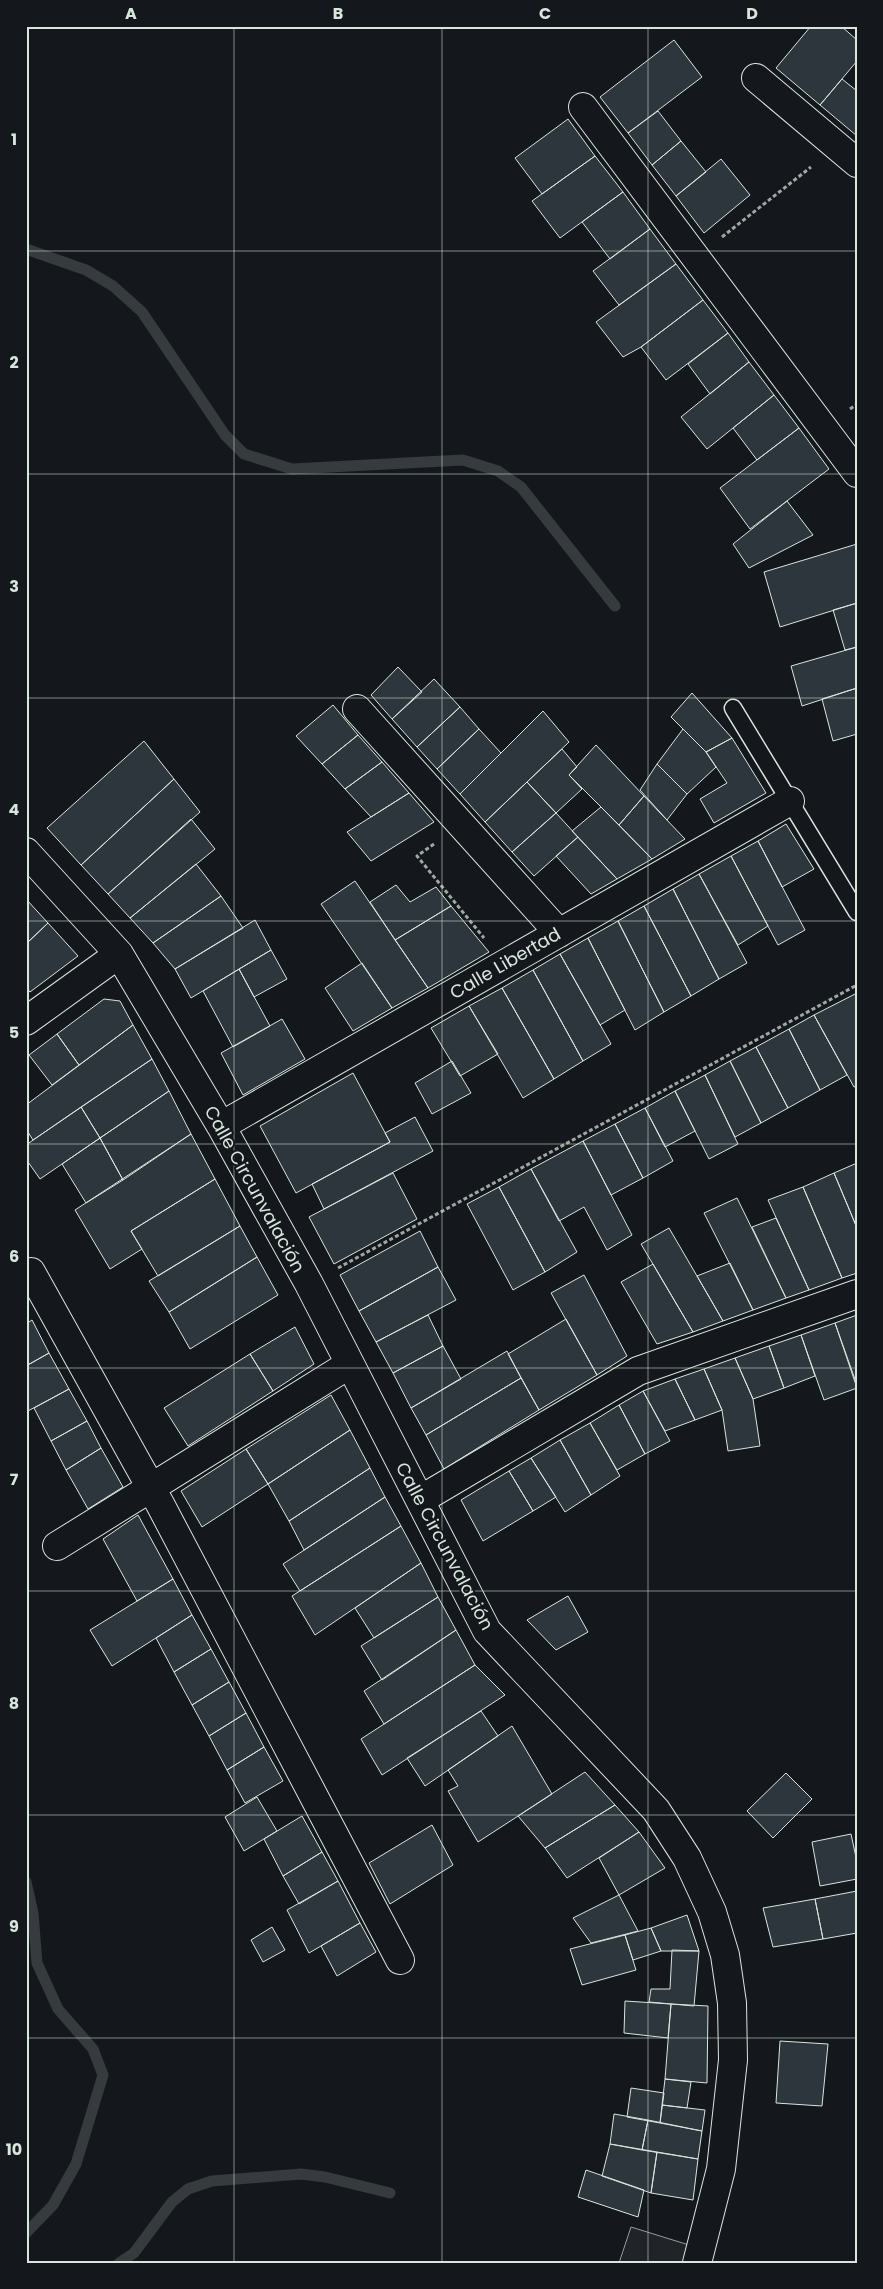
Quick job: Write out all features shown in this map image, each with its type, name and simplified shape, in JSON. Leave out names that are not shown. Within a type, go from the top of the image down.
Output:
[{"type":"street","points":[[756,78],[847,155]]},
{"type":"street","points":[[583,107],[857,473]]},
{"type":"street","points":[[357,709],[559,932]]},
{"type":"street","name":"Calle Libertad","points":[[221,1126],[790,801]]},
{"type":"street","name":"Calle Circunvalación","points":[[26,852],[119,954],[221,1126],[309,1284],[487,1631],[656,1810],[687,1858],[712,1912],[725,1956],[732,2003],[734,2060],[721,2169],[697,2263]]},
{"type":"street","points":[[26,1021],[119,954]]},
{"type":"street","points":[[31,1272],[152,1489],[400,1960]]},
{"type":"street","points":[[420,1500],[638,1371],[857,1294]]},
{"type":"street","points":[[58,1546],[350,1364]]},
{"type":"lane","points":[[733,708],[857,912]]},
{"type":"path","points":[[696,258],[847,155]]},
{"type":"path","points":[[461,824],[417,856],[504,964]]},
{"type":"path","points":[[309,1284],[857,985]]},
{"type":"shaded area","points":[[631,2227],[689,2245],[683,2263],[619,2263]]},
{"type":"building","points":[[811,26],[841,26],[857,40],[857,61],[820,105],[776,68]]},
{"type":"building","points":[[674,40],[702,77],[628,133],[600,97]]},
{"type":"building","points":[[842,79],[857,91],[857,136],[820,105]]},
{"type":"building","points":[[658,111],[681,141],[652,165],[628,133]]},
{"type":"building","points":[[568,119],[595,156],[542,194],[515,158]]},
{"type":"building","points":[[681,141],[706,172],[676,196],[652,165]]},
{"type":"building","points":[[595,156],[623,192],[560,238],[532,201]]},
{"type":"building","points":[[721,159],[750,195],[704,233],[676,196]]},
{"type":"building","points":[[623,192],[650,229],[610,259],[582,222]]},
{"type":"building","points":[[650,229],[676,264],[619,305],[593,271]]},
{"type":"building","points":[[676,264],[703,300],[641,347],[623,357],[596,322]]},
{"type":"building","points":[[703,300],[728,333],[666,380],[641,347]]},
{"type":"building","points":[[728,333],[749,362],[710,394],[688,364]]},
{"type":"building","points":[[749,362],[774,395],[707,449],[681,417]]},
{"type":"building","points":[[774,395],[799,428],[757,460],[733,428]]},
{"type":"building","points":[[799,428],[829,469],[750,529],[720,488]]},
{"type":"building","points":[[787,501],[813,535],[749,568],[733,544]]},
{"type":"building","points":[[857,544],[857,603],[780,627],[764,572]]},
{"type":"building","points":[[857,603],[857,647],[845,650],[833,610]]},
{"type":"building","points":[[857,647],[857,688],[802,706],[791,666]]},
{"type":"building","points":[[398,667],[422,692],[392,719],[371,695]]},
{"type":"building","points":[[434,679],[460,707],[417,747],[392,719]]},
{"type":"building","points":[[857,688],[857,734],[833,741],[822,699]]},
{"type":"building","points":[[692,693],[732,738],[706,752],[671,717]]},
{"type":"building","points":[[333,705],[358,735],[322,764],[296,736]]},
{"type":"building","points":[[460,707],[479,729],[437,769],[417,747]]},
{"type":"building","points":[[543,711],[569,742],[485,822],[460,794]]},
{"type":"building","points":[[479,729],[501,753],[460,794],[437,769]]},
{"type":"building","points":[[683,729],[706,752],[716,767],[687,794],[657,764]]},
{"type":"building","points":[[358,735],[382,762],[345,789],[322,764]]},
{"type":"building","points":[[732,738],[766,793],[714,823],[700,799],[727,783],[706,752]]},
{"type":"building","points":[[144,741],[174,779],[81,865],[47,828]]},
{"type":"building","points":[[596,745],[644,796],[619,825],[569,775]]},
{"type":"building","points":[[562,749],[577,767],[569,775],[582,789],[556,813],[527,782]]},
{"type":"building","points":[[382,762],[409,793],[371,817],[345,789]]},
{"type":"building","points":[[657,764],[687,794],[667,820],[640,790]]},
{"type":"building","points":[[174,779],[200,812],[108,894],[81,865]]},
{"type":"building","points":[[527,782],[556,813],[512,852],[485,822]]},
{"type":"building","points":[[409,793],[434,822],[371,861],[347,832]]},
{"type":"building","points":[[644,796],[685,839],[652,859],[619,825]]},
{"type":"building","points":[[601,807],[652,859],[617,879],[572,831]]},
{"type":"building","points":[[556,813],[578,837],[534,876],[512,852]]},
{"type":"building","points":[[191,819],[215,849],[130,918],[108,894]]},
{"type":"building","points":[[786,824],[814,869],[782,887],[758,841]]},
{"type":"building","points":[[578,837],[617,879],[591,894],[556,856]]},
{"type":"building","points":[[758,841],[805,930],[778,945],[731,856]]},
{"type":"building","points":[[731,856],[768,926],[738,945],[699,874]]},
{"type":"building","points":[[196,864],[221,896],[153,943],[130,918]]},
{"type":"building","points":[[699,874],[747,963],[719,979],[673,889]]},
{"type":"building","points":[[355,881],[428,988],[392,1008],[321,904]]},
{"type":"building","points":[[396,885],[410,902],[436,887],[451,906],[395,940],[370,902]]},
{"type":"building","points":[[673,889],[719,979],[691,996],[644,906]]},
{"type":"building","points":[[221,896],[243,928],[175,969],[153,943]]},
{"type":"building","points":[[26,899],[48,923],[26,944]]},
{"type":"building","points":[[451,906],[489,952],[428,988],[395,940]]},
{"type":"building","points":[[644,906],[691,996],[664,1012],[618,921]]},
{"type":"building","points":[[255,920],[271,950],[191,998],[175,969]]},
{"type":"building","points":[[618,921],[664,1012],[635,1030],[588,938]]},
{"type":"building","points":[[48,923],[78,956],[30,992],[26,987],[26,944]]},
{"type":"building","points":[[588,938],[625,1010],[600,1025],[560,954]]},
{"type":"building","points":[[271,950],[287,979],[254,997],[239,969]]},
{"type":"building","points":[[560,954],[611,1044],[583,1061],[533,970]]},
{"type":"building","points":[[362,963],[392,1008],[353,1031],[325,988]]},
{"type":"building","points":[[239,969],[270,1026],[233,1047],[203,991]]},
{"type":"building","points":[[533,970],[583,1061],[554,1079],[502,988]]},
{"type":"building","points":[[502,988],[554,1079],[523,1098],[469,1006]]},
{"type":"building","points":[[857,993],[857,1086],[854,1087],[814,1015]]},
{"type":"building","points":[[104,999],[120,1001],[133,1025],[79,1065],[57,1034]]},
{"type":"building","points":[[469,1006],[498,1054],[460,1076],[431,1028]]},
{"type":"building","points":[[814,1015],[847,1075],[820,1090],[789,1029]]},
{"type":"building","points":[[282,1019],[305,1059],[243,1095],[221,1053]]},
{"type":"building","points":[[133,1025],[152,1059],[33,1140],[26,1129],[26,1105]]},
{"type":"building","points":[[789,1029],[820,1090],[788,1108],[756,1047]]},
{"type":"building","points":[[57,1034],[79,1065],[52,1085],[29,1055]]},
{"type":"building","points":[[756,1047],[788,1108],[761,1123],[730,1061]]},
{"type":"building","points":[[152,1059],[169,1091],[100,1138],[81,1107]]},
{"type":"building","points":[[452,1061],[471,1093],[432,1114],[415,1083]]},
{"type":"building","points":[[730,1061],[761,1123],[735,1137],[705,1075]]},
{"type":"building","points":[[353,1073],[390,1142],[296,1193],[260,1126]]},
{"type":"building","points":[[705,1075],[738,1144],[709,1159],[675,1091]]},
{"type":"building","points":[[169,1091],[191,1134],[123,1180],[100,1138]]},
{"type":"building","points":[[675,1091],[695,1131],[665,1147],[645,1108]]},
{"type":"building","points":[[81,1107],[100,1138],[40,1179],[26,1159],[26,1145]]},
{"type":"building","points":[[645,1108],[673,1161],[643,1178],[615,1124]]},
{"type":"building","points":[[415,1117],[433,1151],[324,1209],[312,1184],[390,1142],[385,1133]]},
{"type":"building","points":[[615,1124],[643,1178],[611,1195],[583,1141]]},
{"type":"building","points":[[191,1134],[215,1179],[131,1231],[142,1249],[110,1269],[75,1210]]},
{"type":"building","points":[[100,1138],[123,1180],[86,1203],[62,1164]]},
{"type":"building","points":[[583,1141],[632,1235],[607,1250],[584,1207],[559,1221],[531,1169]]},
{"type":"building","points":[[857,1163],[857,1228],[834,1173]]},
{"type":"building","points":[[531,1169],[577,1252],[545,1272],[499,1187]]},
{"type":"building","points":[[393,1173],[417,1219],[334,1264],[309,1217]]},
{"type":"building","points":[[834,1173],[857,1228],[857,1273],[842,1278],[803,1187]]},
{"type":"building","points":[[215,1179],[240,1226],[158,1276],[131,1231]]},
{"type":"building","points":[[499,1187],[545,1272],[513,1290],[467,1204]]},
{"type":"building","points":[[803,1187],[842,1278],[809,1290],[768,1200]]},
{"type":"building","points":[[737,1198],[786,1298],[753,1310],[704,1213]]},
{"type":"building","points":[[776,1218],[809,1290],[786,1298],[752,1227]]},
{"type":"building","points":[[240,1226],[257,1257],[169,1312],[149,1281]]},
{"type":"building","points":[[669,1228],[723,1321],[693,1332],[641,1244]]},
{"type":"building","points":[[420,1231],[438,1267],[359,1311],[340,1275]]},
{"type":"building","points":[[257,1257],[278,1295],[190,1349],[169,1312]]},
{"type":"building","points":[[730,1263],[753,1310],[723,1321],[697,1276]]},
{"type":"building","points":[[653,1264],[693,1332],[657,1344],[621,1282]]},
{"type":"building","points":[[438,1267],[456,1300],[376,1342],[359,1311]]},
{"type":"building","points":[[584,1275],[627,1356],[597,1375],[551,1293]]},
{"type":"building","points":[[428,1315],[443,1346],[393,1373],[376,1342]]},
{"type":"building","points":[[857,1315],[857,1385],[835,1323]]},
{"type":"building","points":[[566,1319],[597,1375],[539,1410],[508,1354]]},
{"type":"building","points":[[32,1320],[49,1353],[26,1366],[26,1324]]},
{"type":"building","points":[[835,1323],[857,1388],[824,1400],[801,1335]]},
{"type":"building","points":[[295,1327],[314,1364],[273,1391],[250,1354]]},
{"type":"building","points":[[801,1335],[815,1376],[784,1388],[769,1346]]},
{"type":"building","points":[[443,1346],[461,1379],[411,1408],[393,1373]]},
{"type":"building","points":[[769,1346],[784,1388],[753,1399],[735,1358]]},
{"type":"building","points":[[507,1351],[521,1378],[426,1435],[411,1408]]},
{"type":"building","points":[[49,1353],[69,1389],[26,1412],[26,1366]]},
{"type":"building","points":[[250,1354],[273,1391],[188,1446],[164,1408]]},
{"type":"building","points":[[735,1358],[753,1399],[760,1446],[728,1451],[722,1410],[704,1369]]},
{"type":"building","points":[[704,1369],[722,1410],[695,1420],[675,1379]]},
{"type":"building","points":[[521,1378],[539,1410],[444,1469],[426,1435]]},
{"type":"building","points":[[675,1379],[695,1420],[665,1431],[643,1391]]},
{"type":"building","points":[[69,1389],[87,1421],[51,1441],[34,1408]]},
{"type":"building","points":[[643,1391],[670,1441],[645,1454],[619,1405]]},
{"type":"building","points":[[331,1395],[350,1430],[268,1484],[246,1449]]},
{"type":"building","points":[[619,1405],[645,1454],[617,1470],[590,1423]]},
{"type":"building","points":[[87,1421],[101,1448],[66,1470],[51,1441]]},
{"type":"building","points":[[590,1423],[620,1476],[591,1495],[560,1440]]},
{"type":"building","points":[[350,1430],[370,1468],[289,1521],[268,1484]]},
{"type":"building","points":[[560,1440],[591,1495],[565,1512],[531,1458]]},
{"type":"building","points":[[101,1448],[123,1487],[88,1509],[66,1470]]},
{"type":"building","points":[[246,1449],[268,1484],[202,1527],[181,1491]]},
{"type":"building","points":[[531,1458],[556,1497],[533,1511],[509,1471]]},
{"type":"building","points":[[370,1468],[385,1497],[304,1550],[289,1521]]},
{"type":"building","points":[[509,1471],[533,1511],[483,1541],[461,1500]]},
{"type":"building","points":[[385,1497],[401,1526],[300,1591],[283,1564]]},
{"type":"building","points":[[138,1515],[173,1579],[137,1601],[103,1539]]},
{"type":"building","points":[[401,1526],[421,1563],[315,1635],[292,1596]]},
{"type":"building","points":[[421,1563],[438,1597],[374,1638],[355,1608]]},
{"type":"building","points":[[173,1579],[192,1615],[112,1666],[90,1630]]},
{"type":"building","points":[[568,1596],[588,1632],[556,1650],[527,1620]]},
{"type":"building","points":[[438,1597],[456,1630],[382,1680],[361,1646]]},
{"type":"building","points":[[192,1615],[211,1649],[174,1672],[156,1638]]},
{"type":"building","points":[[456,1630],[475,1665],[384,1724],[364,1691]]},
{"type":"building","points":[[211,1649],[229,1682],[192,1705],[174,1672]]},
{"type":"building","points":[[475,1665],[505,1695],[382,1775],[361,1739]]},
{"type":"building","points":[[229,1682],[246,1713],[209,1736],[192,1705]]},
{"type":"building","points":[[481,1711],[498,1736],[425,1786],[407,1758]]},
{"type":"building","points":[[246,1713],[264,1747],[227,1770],[209,1736]]},
{"type":"building","points":[[512,1726],[552,1794],[478,1842],[448,1791],[458,1786],[448,1770]]},
{"type":"building","points":[[264,1747],[283,1781],[245,1803],[227,1770]]},
{"type":"building","points":[[585,1772],[615,1805],[545,1848],[518,1816]]},
{"type":"building","points":[[786,1773],[812,1799],[773,1838],[747,1811]]},
{"type":"building","points":[[257,1797],[277,1831],[244,1851],[225,1817]]},
{"type":"building","points":[[615,1805],[639,1832],[567,1878],[545,1848]]},
{"type":"building","points":[[302,1816],[322,1852],[283,1876],[264,1839]]},
{"type":"building","points":[[432,1825],[453,1865],[390,1904],[369,1863]]},
{"type":"building","points":[[639,1832],[665,1868],[619,1895],[599,1858]]},
{"type":"building","points":[[851,1834],[857,1862],[857,1879],[820,1886],[812,1842]]},
{"type":"building","points":[[322,1852],[338,1881],[299,1904],[283,1876]]},
{"type":"building","points":[[338,1881],[360,1923],[309,1953],[287,1910]]},
{"type":"building","points":[[857,1891],[857,1933],[823,1939],[815,1899]]},
{"type":"building","points":[[619,1895],[638,1931],[591,1943],[573,1918]]},
{"type":"building","points":[[815,1899],[823,1939],[773,1947],[763,1908]]},
{"type":"building","points":[[687,1915],[699,1951],[661,1951],[651,1928]]},
{"type":"building","points":[[360,1923],[376,1952],[337,1976],[321,1946]]},
{"type":"building","points":[[272,1927],[285,1950],[263,1962],[251,1940]]},
{"type":"building","points":[[651,1928],[661,1951],[633,1960],[625,1935]]},
{"type":"building","points":[[625,1935],[636,1970],[582,1985],[570,1949]]},
{"type":"building","points":[[672,1950],[699,1951],[694,2006],[649,2002],[651,1989],[670,1989]]},
{"type":"building","points":[[625,2001],[671,2004],[668,2038],[624,2033]]},
{"type":"building","points":[[671,2004],[708,2006],[707,2083],[665,2079]]},
{"type":"building","points":[[780,2041],[828,2044],[822,2106],[776,2103]]},
{"type":"building","points":[[665,2079],[691,2082],[687,2108],[662,2105]]},
{"type":"building","points":[[631,2088],[664,2093],[660,2123],[627,2117]]},
{"type":"building","points":[[662,2105],[705,2110],[702,2131],[660,2123]]},
{"type":"building","points":[[614,2114],[648,2120],[642,2150],[610,2144]]},
{"type":"building","points":[[648,2120],[702,2131],[698,2159],[642,2150]]},
{"type":"building","points":[[610,2144],[657,2152],[651,2193],[602,2176]]},
{"type":"building","points":[[657,2152],[698,2159],[693,2200],[651,2193]]},
{"type":"building","points":[[586,2170],[644,2190],[638,2217],[578,2197]]},
{"type":"waterway","points":[[26,249],[86,270],[113,286],[142,312],[225,435],[244,454],[292,469],[463,460],[498,471],[521,487],[615,606]]},
{"type":"waterway","points":[[26,1882],[33,1913],[37,1963],[58,2009],[93,2049],[103,2075],[76,2164],[53,2205],[26,2233]]},
{"type":"waterway","points":[[119,2263],[134,2253],[172,2202],[188,2189],[212,2181],[301,2174],[325,2177],[390,2193]]}]
